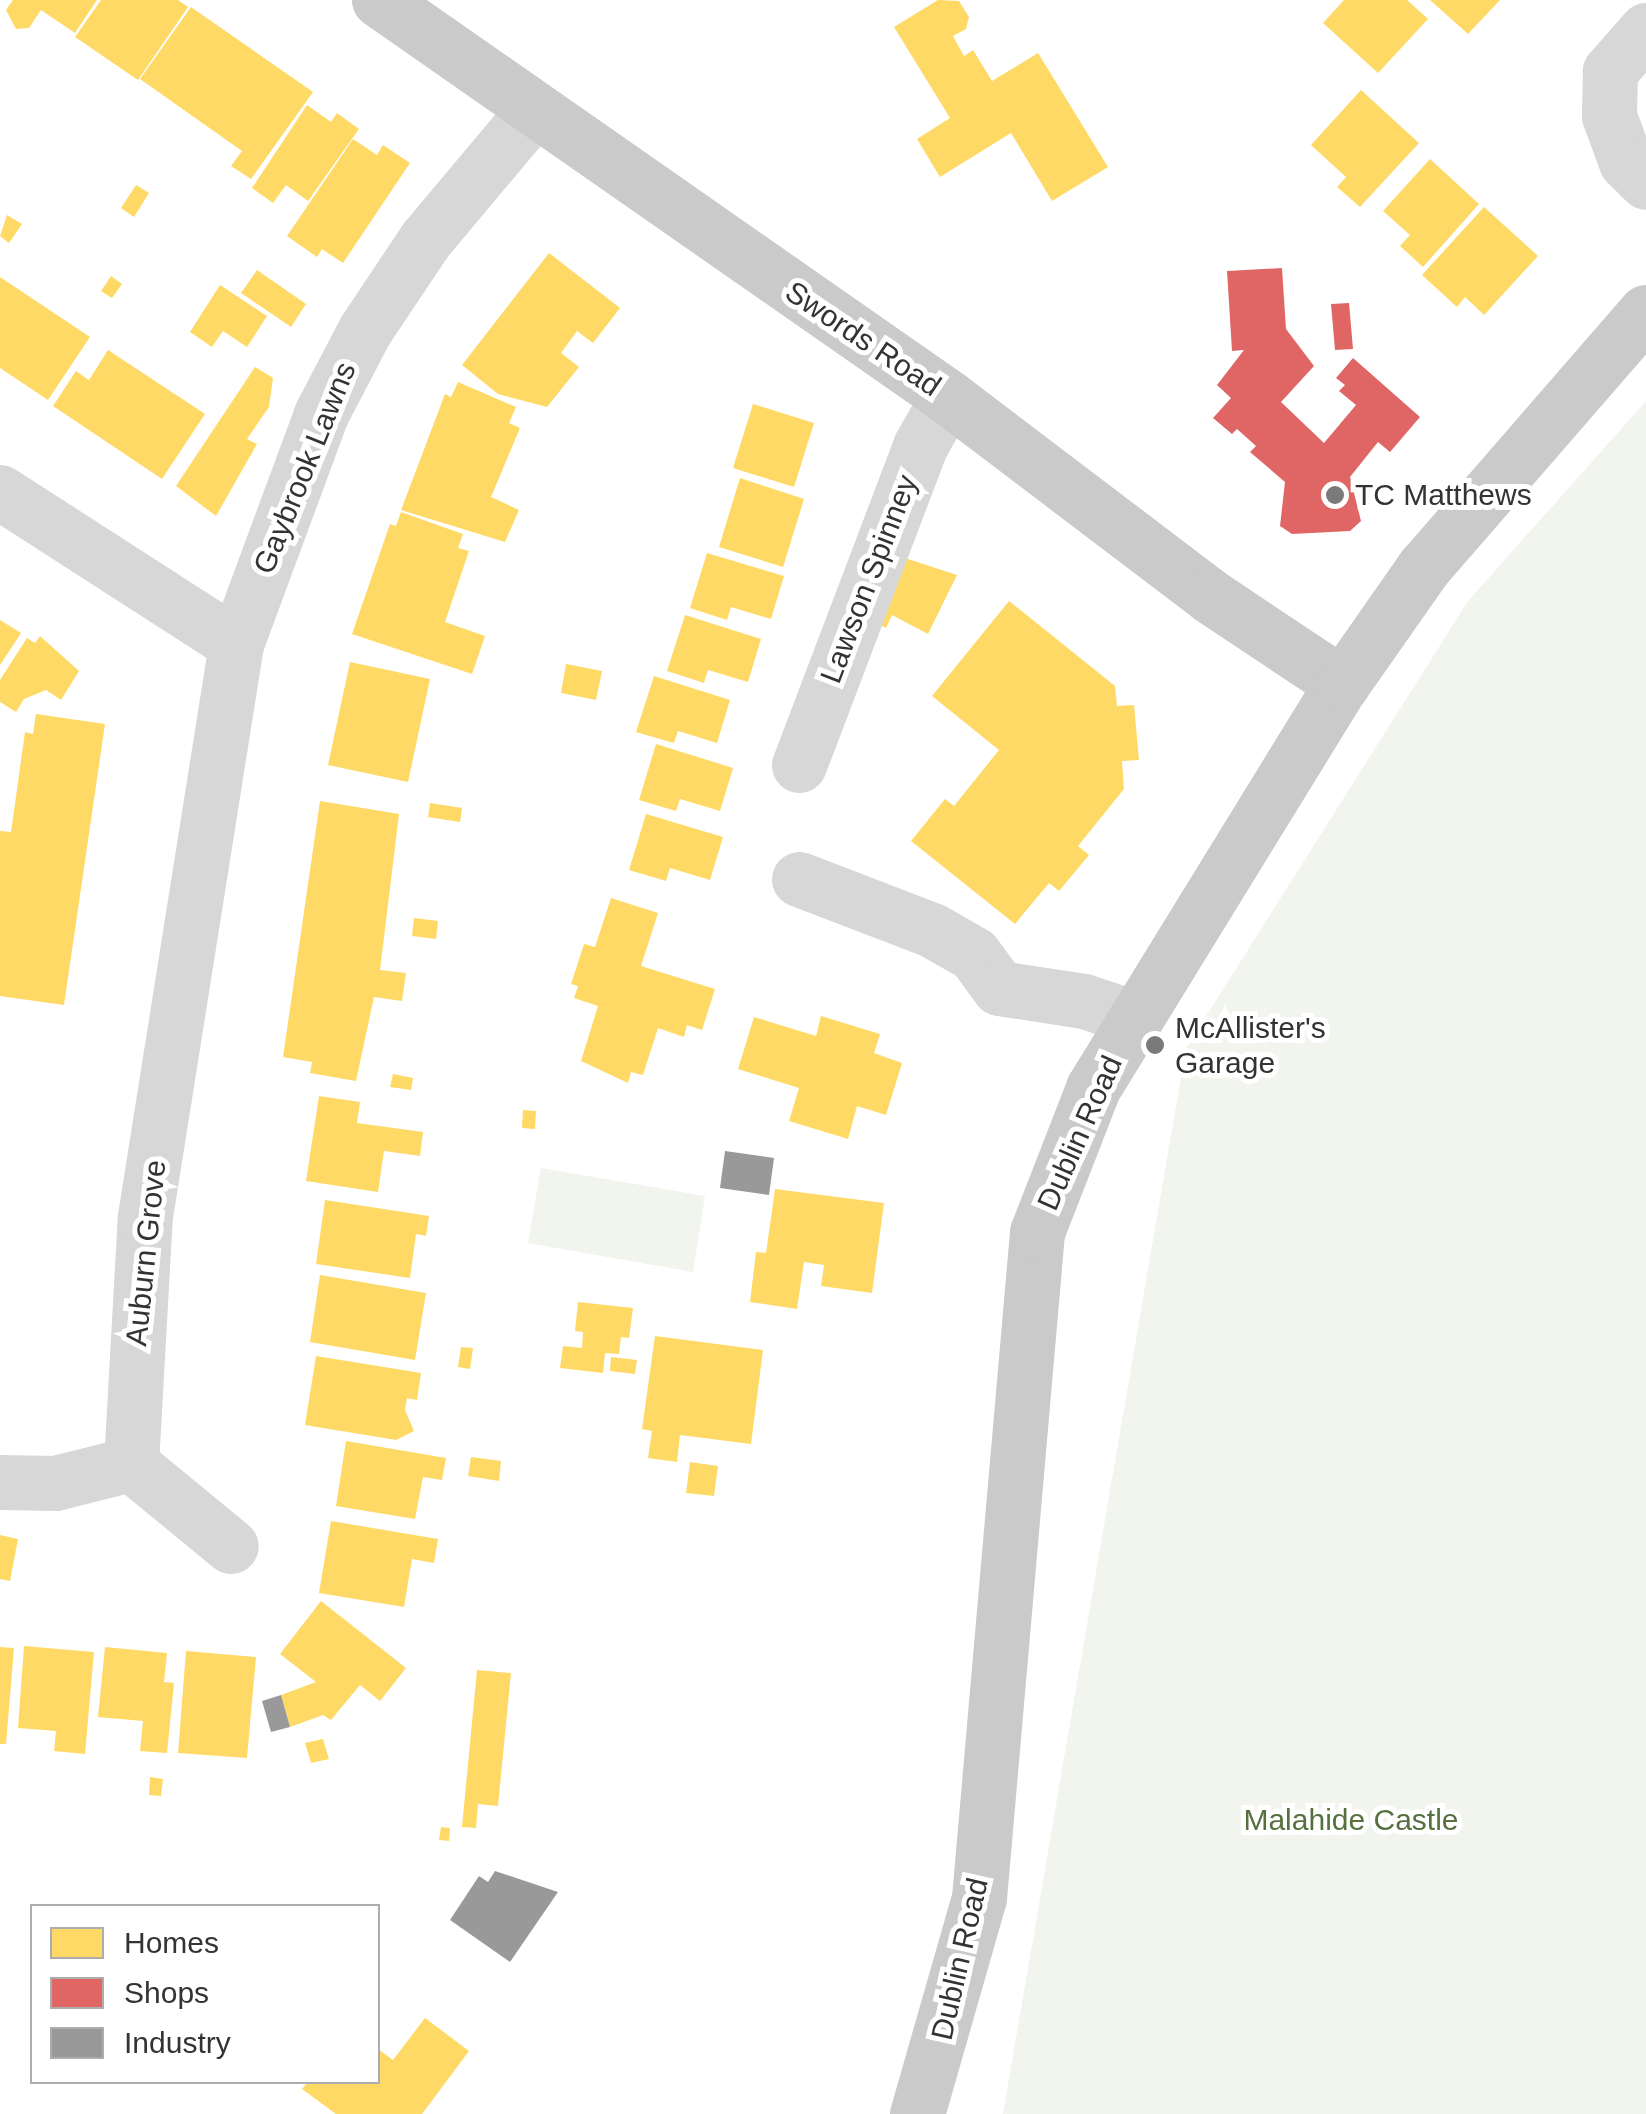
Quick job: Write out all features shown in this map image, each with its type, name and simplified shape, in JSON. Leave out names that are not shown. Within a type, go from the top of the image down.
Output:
[{"type":"main road","name":"Swords Road","points":[[379,0],[948,396],[1210,596],[1342,684]]},
{"type":"main road","name":"Dublin Road","points":[[917,2114],[978,1898],[1037,1232],[1093,1088],[1342,684],[1424,567],[1646,312]]},
{"type":"street","points":[[1646,30],[1610,70],[1608,116],[1626,162],[1646,182]]},
{"type":"street","name":"Gaybrook Lawns","points":[[176,1044],[216,738],[236,644],[321,414],[364,330],[426,240],[534,110]]},
{"type":"street","name":"Lawson Spinney","points":[[799,766],[920,446],[948,396]]},
{"type":"street","points":[[0,492],[236,644]]},
{"type":"street","points":[[799,879],[932,930],[974,954],[999,988],[1084,1001],[1134,1018]]},
{"type":"street","name":"Auburn Grove","points":[[132,1464],[145,1216],[176,1044]]},
{"type":"street","points":[[0,1482],[55,1482],[132,1464],[232,1546]]},
{"type":"green space","name":"Malahide Castle","points":[[1646,401],[1646,2114],[1003,2114],[1186,1048],[1468,601]]},
{"type":"green space","points":[[541,1168],[705,1196],[693,1272],[528,1243]]},
{"type":"building: Homes","points":[[13,0],[97,0],[75,33],[41,10],[29,28],[16,29],[6,10]]},
{"type":"building: Homes","points":[[101,0],[178,0],[188,7],[138,80],[75,37]]},
{"type":"building: Homes","points":[[938,0],[959,1],[969,17],[966,29],[953,36],[964,56],[973,50],[992,81],[1038,53],[1108,167],[1052,201],[1011,133],[940,177],[917,139],[950,118],[894,27]]},
{"type":"building: Homes","points":[[1344,0],[1407,0],[1428,19],[1378,73],[1323,23]]},
{"type":"building: Homes","points":[[1430,0],[1500,0],[1468,34]]},
{"type":"building: Homes","points":[[191,7],[313,92],[251,179],[231,166],[242,151],[140,79]]},
{"type":"building: Homes","points":[[1361,90],[1419,143],[1360,207],[1337,187],[1346,177],[1311,145]]},
{"type":"building: Homes","points":[[307,105],[331,122],[337,113],[359,129],[308,201],[286,185],[273,203],[252,188]]},
{"type":"building: Homes","points":[[353,139],[377,155],[383,145],[410,163],[343,263],[322,249],[317,257],[287,236]]},
{"type":"building: Homes","points":[[1430,159],[1479,204],[1423,267],[1400,246],[1410,235],[1383,211]]},
{"type":"building: Homes","points":[[136,185],[149,193],[134,217],[121,208]]},
{"type":"building: Homes","points":[[1484,207],[1538,256],[1484,315],[1465,297],[1457,307],[1422,275]]},
{"type":"building: Homes","points":[[7,215],[22,224],[9,243],[0,236]]},
{"type":"building: Homes","points":[[549,253],[620,308],[593,343],[577,331],[561,353],[579,367],[547,407],[498,394],[462,365]]},
{"type":"building: Homes","points":[[257,270],[306,304],[291,327],[241,293]]},
{"type":"building: Homes","points":[[111,276],[122,284],[112,298],[101,291]]},
{"type":"building: Homes","points":[[0,277],[90,337],[48,400],[0,368]]},
{"type":"building: Homes","points":[[220,285],[267,316],[247,347],[223,331],[212,347],[190,332]]},
{"type":"building: Homes","points":[[108,350],[205,414],[162,479],[53,406],[76,371],[89,380]]},
{"type":"building: Homes","points":[[255,367],[273,378],[269,407],[247,439],[257,444],[216,516],[176,486]]},
{"type":"building: Homes","points":[[458,382],[516,407],[509,423],[520,428],[491,497],[519,510],[505,542],[401,510],[445,394],[451,397]]},
{"type":"building: Homes","points":[[753,404],[814,423],[794,487],[733,468]]},
{"type":"building: Homes","points":[[740,478],[804,499],[783,567],[719,547]]},
{"type":"building: Homes","points":[[401,512],[463,534],[458,548],[469,551],[445,622],[485,636],[472,674],[352,634],[390,524],[396,526]]},
{"type":"building: Homes","points":[[707,553],[784,576],[771,619],[731,607],[727,620],[690,608]]},
{"type":"building: Homes","points":[[905,558],[957,575],[928,634],[892,615],[886,628],[861,615]]},
{"type":"building: Homes","points":[[1009,601],[1115,686],[1117,706],[1134,705],[1139,760],[1122,761],[1124,789],[1078,846],[1089,855],[1059,891],[1049,883],[1015,924],[911,841],[945,799],[954,806],[999,750],[932,696]]},
{"type":"building: Homes","points":[[685,615],[761,639],[748,682],[708,670],[704,683],[667,671]]},
{"type":"building: Homes","points":[[0,620],[21,633],[0,665]]},
{"type":"building: Homes","points":[[40,636],[79,671],[61,700],[46,690],[24,699],[16,712],[0,702],[0,680],[27,638],[35,643]]},
{"type":"building: Homes","points":[[350,662],[430,679],[408,782],[328,765]]},
{"type":"building: Homes","points":[[566,664],[602,671],[596,700],[561,693]]},
{"type":"building: Homes","points":[[654,676],[730,700],[717,743],[678,731],[674,743],[636,732]]},
{"type":"building: Homes","points":[[36,714],[105,724],[64,1005],[0,996],[0,831],[11,832],[25,732],[33,734]]},
{"type":"building: Homes","points":[[656,744],[733,768],[720,811],[680,799],[676,811],[639,800]]},
{"type":"building: Homes","points":[[320,801],[399,814],[380,970],[406,973],[402,1001],[374,997],[356,1081],[310,1073],[312,1062],[283,1057]]},
{"type":"building: Homes","points":[[430,803],[462,808],[460,822],[428,817]]},
{"type":"building: Homes","points":[[646,814],[723,837],[710,880],[670,868],[666,881],[629,870]]},
{"type":"building: Homes","points":[[611,898],[658,913],[641,966],[715,989],[702,1030],[687,1025],[684,1037],[658,1028],[643,1075],[631,1072],[628,1083],[581,1061],[598,1006],[574,998],[578,986],[571,984],[584,944],[595,947]]},
{"type":"building: Homes","points":[[414,918],[438,921],[436,939],[412,936]]},
{"type":"building: Homes","points":[[821,1016],[880,1034],[874,1053],[902,1063],[886,1115],[857,1106],[848,1139],[789,1121],[799,1088],[738,1069],[754,1017],[816,1036]]},
{"type":"building: Homes","points":[[393,1074],[413,1078],[411,1090],[390,1087]]},
{"type":"building: Homes","points":[[319,1096],[360,1102],[357,1123],[423,1132],[420,1156],[384,1151],[378,1192],[306,1181]]},
{"type":"building: Homes","points":[[523,1110],[536,1111],[535,1129],[522,1128]]},
{"type":"building: Homes","points":[[775,1189],[884,1203],[872,1293],[821,1286],[824,1265],[804,1262],[797,1309],[750,1302],[756,1252],[766,1253]]},
{"type":"building: Homes","points":[[325,1200],[429,1216],[426,1236],[416,1234],[410,1278],[316,1264]]},
{"type":"building: Homes","points":[[320,1275],[426,1293],[415,1360],[310,1342]]},
{"type":"building: Homes","points":[[578,1302],[633,1308],[629,1338],[621,1337],[619,1354],[605,1353],[603,1373],[560,1368],[563,1346],[582,1348],[583,1332],[575,1331]]},
{"type":"building: Homes","points":[[655,1336],[763,1350],[751,1444],[680,1435],[677,1462],[648,1458],[652,1431],[642,1429]]},
{"type":"building: Homes","points":[[461,1347],[473,1348],[470,1369],[458,1367]]},
{"type":"building: Homes","points":[[316,1356],[421,1373],[417,1400],[407,1398],[405,1410],[414,1431],[396,1440],[305,1425]]},
{"type":"building: Homes","points":[[611,1357],[637,1360],[635,1374],[610,1371]]},
{"type":"building: Homes","points":[[346,1441],[446,1458],[442,1480],[423,1477],[415,1519],[336,1506]]},
{"type":"building: Homes","points":[[471,1457],[501,1461],[499,1481],[468,1476]]},
{"type":"building: Homes","points":[[690,1462],[718,1466],[714,1496],[686,1493]]},
{"type":"building: Homes","points":[[331,1521],[438,1539],[434,1563],[412,1559],[404,1607],[319,1593]]},
{"type":"building: Homes","points":[[0,1535],[18,1539],[10,1581],[0,1579]]},
{"type":"building: Homes","points":[[321,1601],[406,1668],[380,1701],[360,1685],[331,1720],[323,1715],[290,1727],[281,1695],[316,1682],[280,1654]]},
{"type":"building: Homes","points":[[24,1646],[94,1652],[85,1754],[54,1751],[56,1731],[18,1728]]},
{"type":"building: Homes","points":[[0,1647],[14,1648],[6,1744],[0,1744]]},
{"type":"building: Homes","points":[[105,1647],[167,1653],[164,1682],[174,1683],[167,1753],[140,1751],[143,1721],[98,1717]]},
{"type":"building: Homes","points":[[186,1651],[256,1657],[247,1758],[178,1753]]},
{"type":"building: Homes","points":[[477,1670],[511,1673],[498,1806],[478,1804],[476,1828],[462,1827]]},
{"type":"building: Homes","points":[[323,1739],[329,1759],[311,1763],[305,1743]]},
{"type":"building: Homes","points":[[150,1777],[163,1779],[161,1796],[149,1795]]},
{"type":"building: Homes","points":[[441,1827],[450,1828],[449,1841],[439,1840]]},
{"type":"building: Homes","points":[[425,2018],[469,2051],[422,2114],[336,2114],[302,2089],[306,2084],[380,2084],[380,2050],[393,2060]]},
{"type":"building: Shops","points":[[1282,268],[1286,329],[1314,366],[1281,402],[1324,443],[1356,405],[1339,391],[1345,385],[1336,378],[1353,358],[1420,417],[1390,452],[1378,442],[1350,477],[1361,521],[1350,531],[1292,534],[1280,526],[1285,482],[1250,452],[1256,446],[1237,429],[1232,434],[1213,418],[1231,398],[1217,385],[1244,350],[1232,351],[1227,271]]},
{"type":"building: Shops","points":[[1349,303],[1353,349],[1335,350],[1331,304]]},
{"type":"building: Industry","points":[[725,1151],[774,1158],[769,1195],[720,1188]]},
{"type":"building: Industry","points":[[281,1695],[290,1727],[271,1732],[262,1701]]},
{"type":"building: Industry","points":[[495,1871],[558,1892],[510,1962],[450,1920],[479,1876],[488,1882]]},
{"type":"place","name":"TC Matthews","points":[[1335,495]]},
{"type":"place","name":"McAllister's Garage","points":[[1155,1045]]}]
